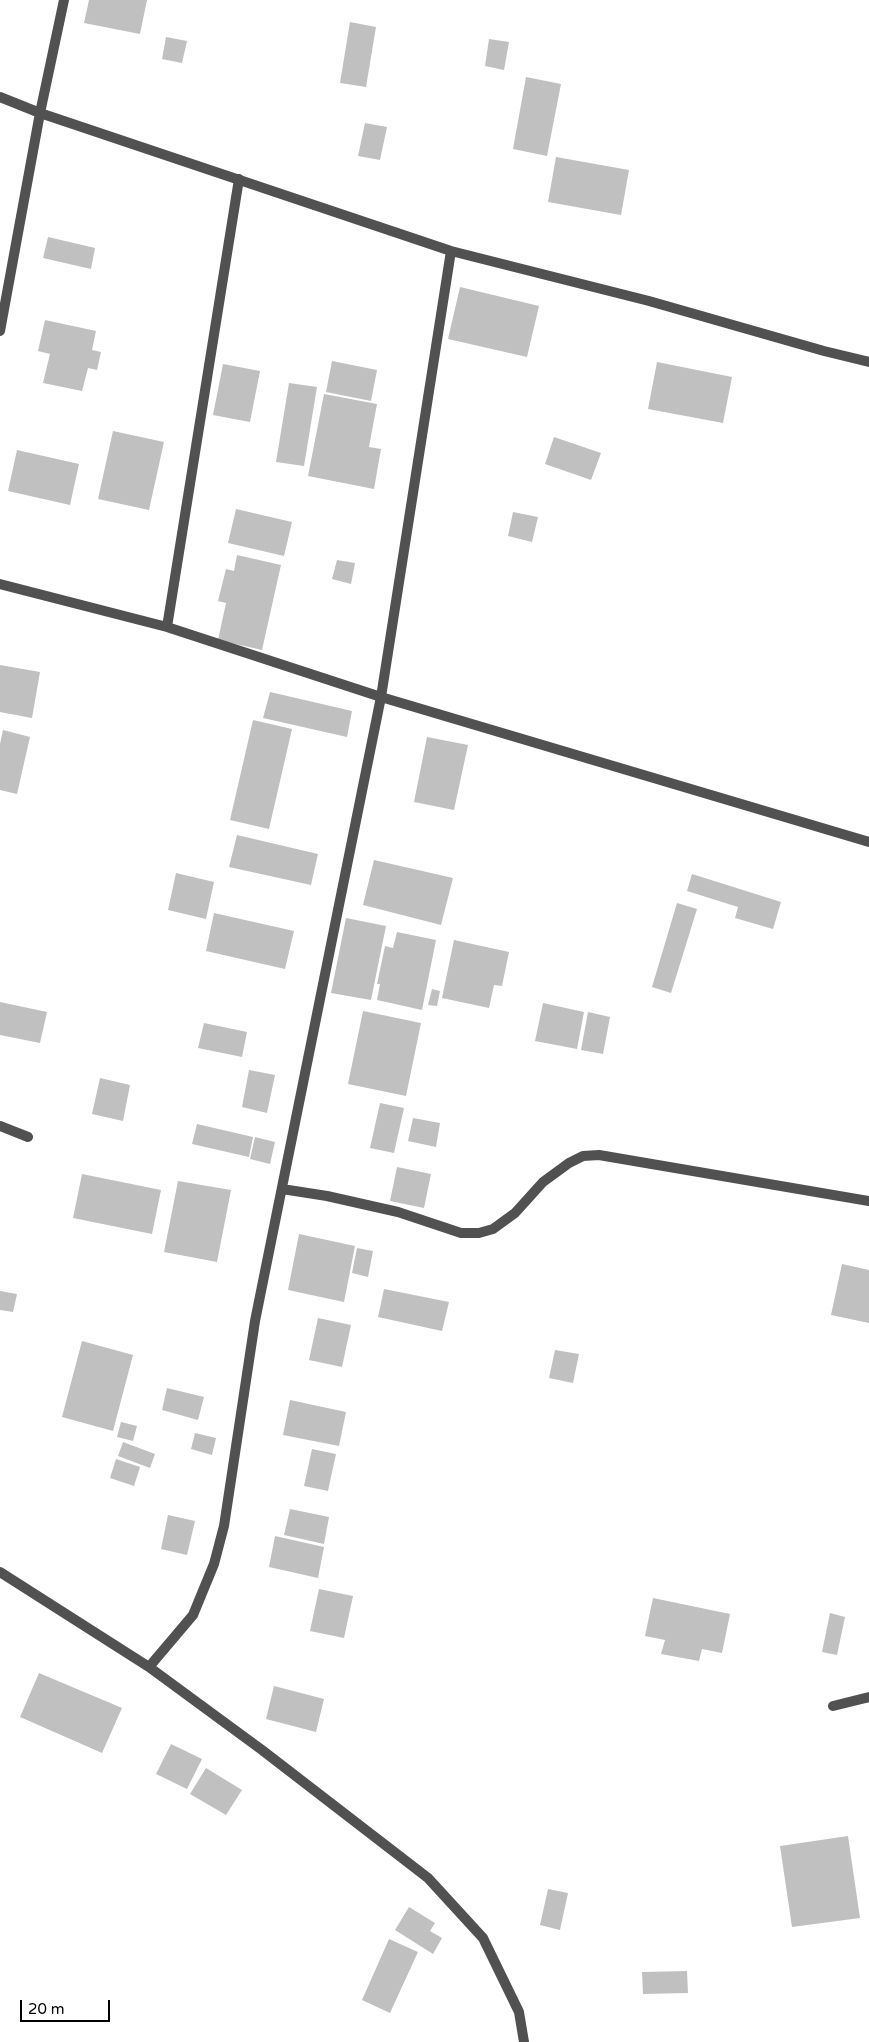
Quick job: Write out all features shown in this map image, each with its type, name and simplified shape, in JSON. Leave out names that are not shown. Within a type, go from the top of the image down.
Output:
[{"type":"street","points":[[0,331],[40,113],[64,0]]},
{"type":"street","points":[[0,98],[451,250],[649,301],[869,362]]},
{"type":"street","points":[[167,627],[239,179]]},
{"type":"street","points":[[149,1667],[193,1614],[214,1564],[224,1526],[255,1321],[381,696],[451,250]]},
{"type":"street","points":[[0,584],[167,627],[381,696],[869,842]]},
{"type":"street","points":[[0,1126],[28,1137]]},
{"type":"street","points":[[282,1189],[327,1196],[398,1212],[461,1233],[479,1233],[493,1229],[514,1213],[542,1182],[569,1163],[583,1156],[600,1155],[869,1201]]},
{"type":"street","points":[[0,1572],[149,1667],[262,1750],[428,1878],[483,1938],[519,2012],[524,2042]]},
{"type":"street","points":[[833,1706],[869,1697]]},
{"type":"building","points":[[89,0],[147,0],[140,34],[84,23]]},
{"type":"building","points":[[350,22],[376,27],[366,87],[340,83]]},
{"type":"building","points":[[166,37],[187,41],[182,63],[162,59]]},
{"type":"building","points":[[489,39],[509,42],[504,70],[485,66]]},
{"type":"building","points":[[526,77],[561,84],[547,156],[513,149]]},
{"type":"building","points":[[365,123],[387,127],[380,160],[358,156]]},
{"type":"building","points":[[556,157],[629,170],[621,215],[548,202]]},
{"type":"building","points":[[48,237],[95,248],[91,269],[43,258]]},
{"type":"building","points":[[460,287],[539,306],[527,357],[448,339]]},
{"type":"building","points":[[45,320],[96,331],[92,350],[101,352],[97,370],[88,368],[82,391],[43,383],[50,354],[38,351]]},
{"type":"building","points":[[332,361],[377,370],[371,401],[326,392]]},
{"type":"building","points":[[657,362],[732,377],[723,423],[648,409]]},
{"type":"building","points":[[223,364],[260,371],[250,422],[213,415]]},
{"type":"building","points":[[289,383],[317,387],[304,466],[276,462]]},
{"type":"building","points":[[324,394],[377,404],[369,447],[381,449],[374,489],[308,476]]},
{"type":"building","points":[[113,431],[164,442],[149,510],[98,499]]},
{"type":"building","points":[[554,437],[601,453],[591,480],[545,464]]},
{"type":"building","points":[[17,450],[79,464],[70,505],[8,491]]},
{"type":"building","points":[[236,509],[292,522],[284,556],[228,543]]},
{"type":"building","points":[[513,512],[538,517],[532,542],[508,536]]},
{"type":"building","points":[[237,555],[281,565],[262,650],[218,640],[226,603],[218,601],[226,569],[234,571]]},
{"type":"building","points":[[337,560],[355,563],[351,584],[332,579]]},
{"type":"building","points":[[0,665],[40,672],[32,718],[0,712]]},
{"type":"building","points":[[270,692],[352,711],[347,737],[263,718]]},
{"type":"building","points":[[253,720],[292,729],[269,829],[230,820]]},
{"type":"building","points":[[3,730],[30,737],[17,794],[0,790],[0,744]]},
{"type":"building","points":[[427,737],[468,745],[454,810],[414,802]]},
{"type":"building","points":[[237,835],[318,854],[311,885],[229,867]]},
{"type":"building","points":[[374,860],[453,878],[441,925],[363,905]]},
{"type":"building","points":[[176,873],[214,882],[206,919],[168,910]]},
{"type":"building","points":[[692,874],[781,902],[773,929],[735,918],[738,907],[687,891]]},
{"type":"building","points":[[677,903],[697,909],[671,993],[652,987]]},
{"type":"building","points":[[214,913],[294,931],[285,969],[206,951]]},
{"type":"building","points":[[346,918],[386,926],[371,1000],[331,993]]},
{"type":"building","points":[[397,932],[436,940],[422,1010],[377,1000],[380,984],[377,984],[385,946],[393,948]]},
{"type":"building","points":[[454,940],[509,952],[502,986],[494,985],[489,1008],[442,998]]},
{"type":"building","points":[[432,989],[440,991],[437,1006],[428,1005]]},
{"type":"building","points":[[0,1002],[47,1012],[40,1043],[0,1035]]},
{"type":"building","points":[[543,1003],[584,1012],[577,1049],[535,1041]]},
{"type":"building","points":[[363,1011],[421,1023],[406,1096],[348,1084]]},
{"type":"building","points":[[588,1012],[610,1017],[603,1054],[581,1050]]},
{"type":"building","points":[[204,1023],[247,1032],[242,1057],[198,1048]]},
{"type":"building","points":[[249,1070],[275,1075],[267,1113],[242,1107]]},
{"type":"building","points":[[100,1078],[130,1085],[123,1121],[92,1114]]},
{"type":"building","points":[[380,1103],[404,1108],[394,1153],[370,1148]]},
{"type":"building","points":[[413,1118],[440,1123],[436,1147],[408,1141]]},
{"type":"building","points":[[197,1124],[253,1137],[249,1157],[192,1144]]},
{"type":"building","points":[[255,1137],[275,1142],[270,1164],[250,1159]]},
{"type":"building","points":[[397,1167],[431,1174],[424,1208],[390,1201]]},
{"type":"building","points":[[82,1174],[161,1190],[152,1234],[73,1218]]},
{"type":"building","points":[[178,1181],[231,1190],[217,1262],[164,1252]]},
{"type":"building","points":[[299,1234],[355,1246],[344,1302],[288,1290]]},
{"type":"building","points":[[357,1248],[373,1251],[368,1277],[352,1273]]},
{"type":"building","points":[[842,1264],[869,1270],[869,1323],[831,1315]]},
{"type":"building","points":[[384,1289],[449,1302],[442,1331],[378,1317]]},
{"type":"building","points":[[0,1291],[17,1294],[13,1312],[0,1310]]},
{"type":"building","points":[[318,1318],[351,1325],[342,1367],[309,1360]]},
{"type":"building","points":[[82,1341],[133,1355],[113,1431],[62,1417]]},
{"type":"building","points":[[555,1350],[579,1354],[573,1383],[549,1378]]},
{"type":"building","points":[[167,1388],[204,1397],[198,1420],[162,1410]]},
{"type":"building","points":[[290,1400],[346,1412],[339,1446],[283,1435]]},
{"type":"building","points":[[121,1422],[137,1426],[133,1441],[117,1437]]},
{"type":"building","points":[[195,1433],[216,1438],[212,1455],[191,1449]]},
{"type":"building","points":[[123,1442],[155,1454],[150,1468],[118,1456]]},
{"type":"building","points":[[312,1449],[336,1454],[328,1491],[304,1486]]},
{"type":"building","points":[[116,1459],[140,1467],[134,1486],[110,1478]]},
{"type":"building","points":[[290,1509],[329,1517],[324,1544],[284,1535]]},
{"type":"building","points":[[168,1515],[195,1521],[187,1555],[161,1549]]},
{"type":"building","points":[[275,1536],[324,1547],[318,1578],[269,1567]]},
{"type":"building","points":[[319,1589],[353,1596],[344,1638],[310,1631]]},
{"type":"building","points":[[653,1598],[730,1614],[722,1653],[702,1649],[699,1661],[661,1654],[665,1640],[645,1636]]},
{"type":"building","points":[[830,1613],[845,1617],[837,1655],[822,1652]]},
{"type":"building","points":[[39,1673],[122,1708],[102,1753],[20,1717]]},
{"type":"building","points":[[274,1686],[324,1699],[316,1732],[266,1719]]},
{"type":"building","points":[[171,1744],[202,1759],[187,1789],[156,1774]]},
{"type":"building","points":[[206,1768],[242,1790],[226,1815],[190,1794]]},
{"type":"building","points":[[848,1836],[860,1918],[792,1927],[780,1846]]},
{"type":"building","points":[[548,1889],[568,1893],[560,1930],[540,1925]]},
{"type":"building","points":[[409,1907],[435,1923],[430,1931],[442,1938],[433,1954],[395,1930]]},
{"type":"building","points":[[389,1939],[418,1952],[390,2013],[362,2000]]},
{"type":"building","points":[[687,1971],[688,1993],[643,1994],[642,1972]]}]
